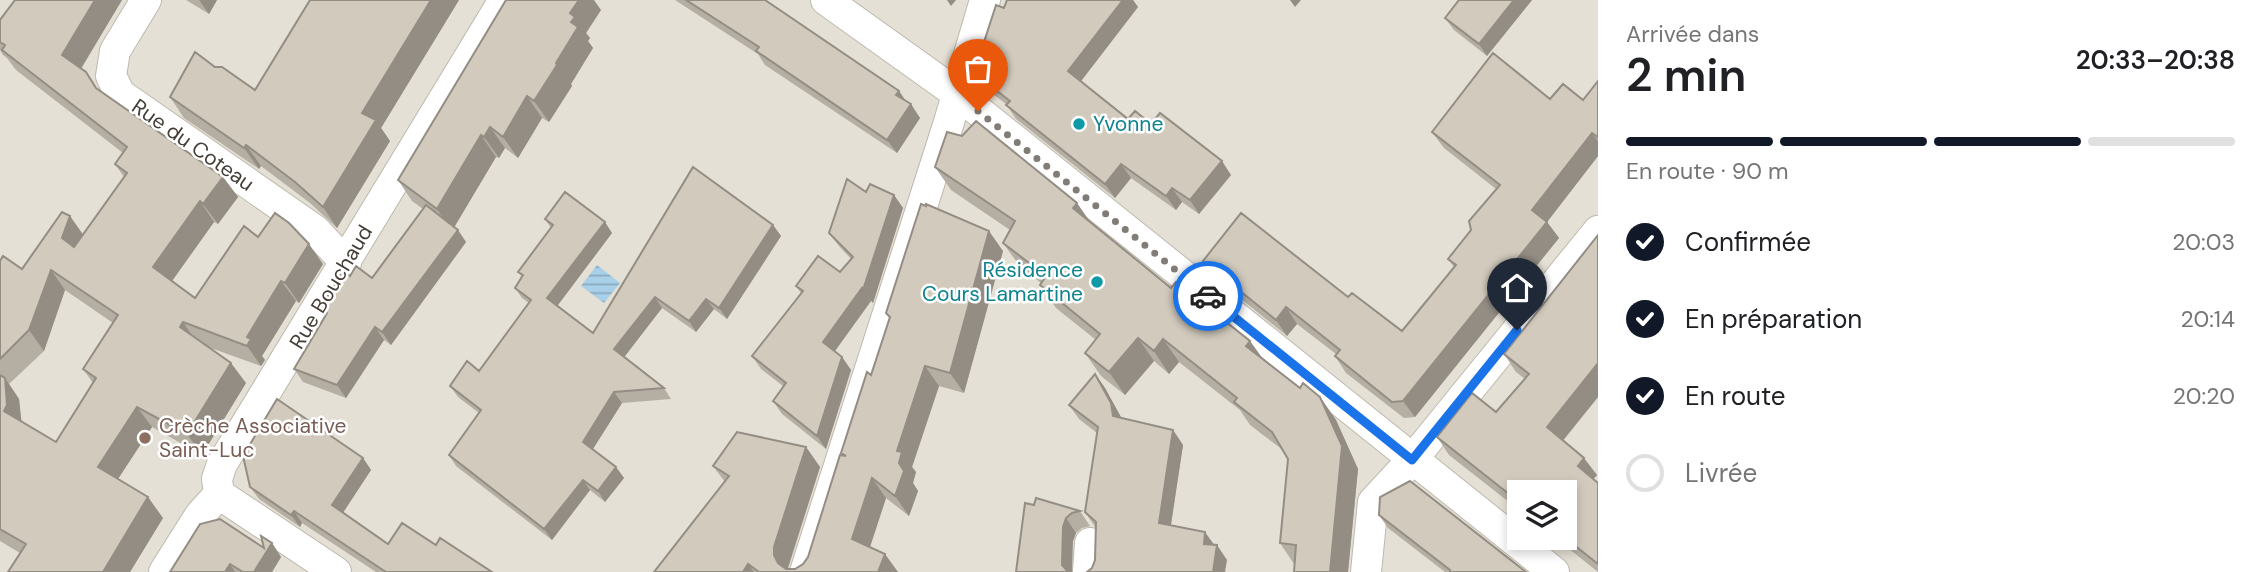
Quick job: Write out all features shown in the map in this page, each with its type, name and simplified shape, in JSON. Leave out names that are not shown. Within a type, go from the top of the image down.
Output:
[{"type":"street","name":"Rue du Coteau","points":[[146,0],[115,51],[111,76],[120,94],[315,230],[346,263]]},
{"type":"street","name":"Rue Bouchaud","points":[[219,494],[217,479],[222,464],[504,0]]},
{"type":"street","points":[[826,0],[956,93],[1554,572]]},
{"type":"street","points":[[805,572],[949,122],[985,0]]},
{"type":"street","points":[[1366,572],[1373,502],[1412,460],[1598,232]]},
{"type":"street","points":[[164,572],[200,514],[219,494],[336,572]]},
{"type":"shaded area","points":[[0,0],[1598,0],[1598,572],[0,572]]},
{"type":"water","points":[[597,265],[620,283],[604,303],[581,286]]},
{"type":"building","points":[[15,0],[95,0],[62,55],[86,72],[96,88],[223,177],[203,204],[200,201],[153,267],[195,298],[244,226],[258,237],[275,213],[309,244],[285,283],[281,281],[247,337],[251,339],[247,346],[183,322],[180,327],[231,363],[187,434],[137,407],[98,467],[148,497],[103,572],[8,572],[26,544],[0,529],[0,375],[5,378],[7,405],[4,411],[56,442],[96,378],[83,369],[118,315],[51,270],[29,330],[0,359],[0,261],[3,256],[22,269],[62,212],[70,216],[62,238],[74,247],[127,173],[115,164],[127,147],[2,50],[5,45],[0,42],[0,20]]},
{"type":"building","points":[[310,0],[431,0],[362,113],[376,120],[323,207],[246,145],[244,148],[170,97],[195,52],[255,90]]},
{"type":"building","points":[[506,0],[579,0],[570,13],[575,17],[571,22],[578,27],[534,101],[527,96],[503,137],[490,127],[484,137],[481,135],[437,209],[398,180]]},
{"type":"building","points":[[686,0],[765,0],[899,91],[896,95],[911,104],[887,140],[756,51],[759,47]]},
{"type":"building","points":[[1007,0],[1123,0],[1068,71],[1128,119],[1135,111],[1151,124],[1160,113],[1222,161],[1190,200],[1172,188],[1166,196],[1121,164],[1105,184],[1006,105],[1010,101],[974,73],[996,5],[1004,8]]},
{"type":"building","points":[[1459,0],[1514,0],[1479,44],[1445,18]]},
{"type":"building","points":[[1493,53],[1550,99],[1563,84],[1583,100],[1598,81],[1598,137],[1592,133],[1532,210],[1547,222],[1403,401],[1392,402],[1335,356],[1340,350],[1286,307],[1276,320],[1203,261],[1241,213],[1348,297],[1352,293],[1402,331],[1456,265],[1448,259],[1471,230],[1469,221],[1500,185],[1432,132]]},
{"type":"building","points":[[976,121],[1077,203],[1073,208],[1171,288],[1176,282],[1250,341],[1246,346],[1300,388],[1303,383],[1320,397],[1342,446],[1330,572],[1294,572],[1296,545],[1280,543],[1288,459],[1272,432],[1234,402],[1237,398],[1163,339],[1154,351],[1138,338],[1109,372],[1085,353],[1100,334],[1040,285],[1046,276],[1003,243],[1015,221],[935,167],[947,132],[962,136]]},
{"type":"building","points":[[693,167],[773,225],[719,308],[706,299],[689,321],[655,297],[614,349],[664,388],[614,392],[583,442],[616,467],[598,491],[583,480],[544,529],[449,455],[481,410],[450,386],[467,361],[479,371],[531,300],[515,288],[523,275],[518,272],[553,225],[545,219],[565,192],[605,222],[547,298],[593,333]]},
{"type":"building","points":[[847,179],[866,192],[870,184],[894,195],[863,290],[862,288],[823,342],[842,357],[817,436],[773,401],[786,383],[752,356],[803,291],[796,286],[818,256],[840,272],[853,257],[829,233]]},
{"type":"building","points":[[921,204],[989,231],[950,373],[925,366],[897,451],[902,452],[899,463],[904,471],[895,496],[872,478],[852,539],[885,554],[878,572],[759,572],[748,564],[743,572],[654,572],[729,476],[713,466],[737,432],[806,447],[774,547],[778,563],[786,569],[795,569],[803,564],[808,557],[840,455],[846,456],[841,453],[867,372],[871,375],[890,317],[886,313]]},
{"type":"building","points":[[426,205],[458,230],[382,332],[375,327],[337,385],[294,369],[327,313],[320,309],[343,271],[350,276],[356,266],[372,278]]},
{"type":"building","points":[[1598,235],[1598,363],[1547,427],[1584,458],[1578,466],[1598,483],[1598,564],[1577,547],[1577,480],[1507,480],[1507,492],[1437,437],[1472,393],[1496,412],[1529,374],[1504,354]]},
{"type":"building","points":[[1095,374],[1111,403],[1113,416],[1173,430],[1159,523],[1205,532],[1204,544],[1217,545],[1213,572],[1087,572],[1095,560],[1096,522],[1085,512],[1098,427],[1069,405]]},
{"type":"building","points":[[277,399],[363,458],[332,505],[388,544],[402,523],[436,545],[440,538],[492,572],[386,572],[294,511],[291,515],[250,487],[243,456]]},
{"type":"building","points":[[1410,481],[1526,572],[1450,572],[1379,515],[1380,497]]},
{"type":"building","points":[[1036,498],[1080,511],[1066,518],[1063,527],[1062,565],[1068,572],[1016,572],[1025,503],[1034,505]]},
{"type":"building","points":[[220,519],[264,548],[261,536],[272,543],[254,572],[243,572],[230,564],[225,572],[170,572],[200,524]]},
{"type":"way so far","points":[[978,111],[1208,296]]},
{"type":"place","name":"Yvonne","points":[[1079,124]]},
{"type":"place","name":"Résidence Cours Lamartine","points":[[1097,282]]},
{"type":"place","name":"Crèche Associative Saint-Luc","points":[[145,438]]},
{"type":"route","points":[[1208,296],[1412,460],[1517,330]]}]
